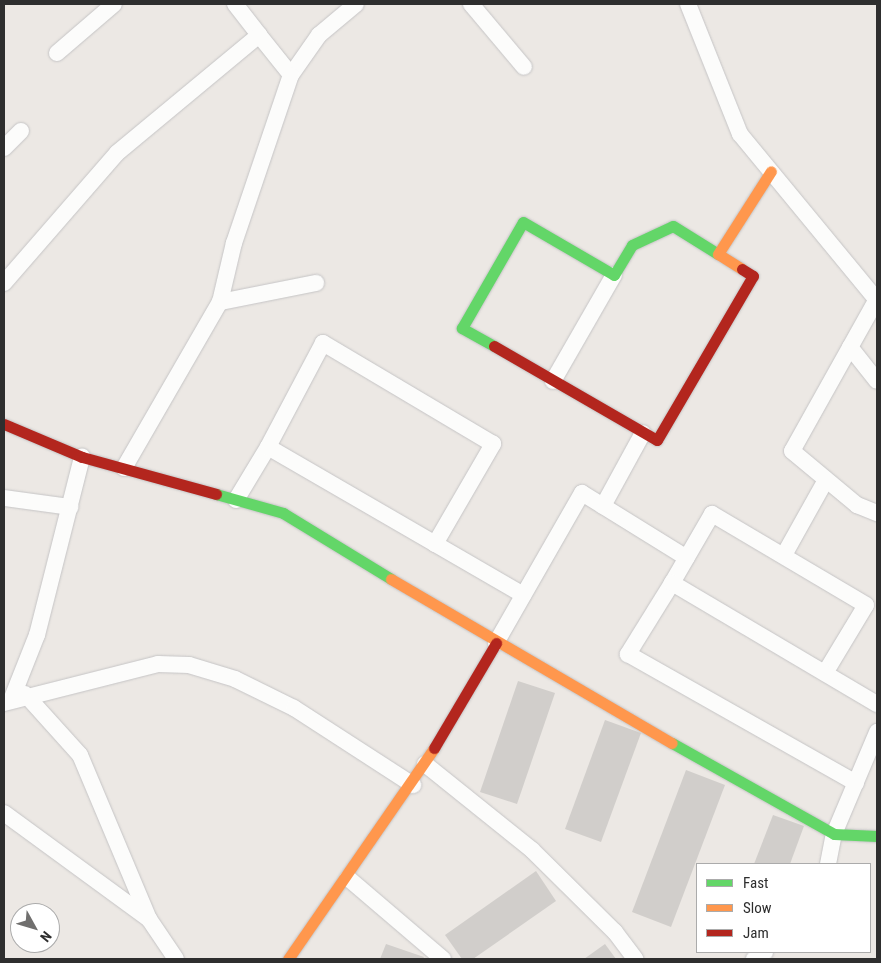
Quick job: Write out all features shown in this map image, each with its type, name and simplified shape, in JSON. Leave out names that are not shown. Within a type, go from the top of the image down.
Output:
[{"type":"street","points":[[57,54],[114,4]]},
{"type":"street","points":[[235,4],[291,75]]},
{"type":"street","points":[[124,468],[220,302],[234,243],[291,75],[319,35],[356,4]]},
{"type":"street","points":[[471,4],[524,67]]},
{"type":"street","points":[[688,4],[726,104],[740,134],[877,300],[792,451],[857,505],[877,513]]},
{"type":"street","points":[[4,283],[117,153],[259,35]]},
{"type":"street","points":[[4,148],[21,131]]},
{"type":"street","points":[[718,254],[771,171]]},
{"type":"street","points":[[553,381],[632,245],[673,226],[753,276],[656,440],[643,432],[553,381],[462,328],[523,222],[614,275]]},
{"type":"street","points":[[220,302],[316,283]]},
{"type":"street","points":[[236,500],[268,447],[323,343],[493,444],[435,544]]},
{"type":"street","points":[[850,347],[877,381]]},
{"type":"street","points":[[4,424],[82,457],[283,513],[496,644],[834,834],[877,836]]},
{"type":"street","points":[[603,506],[643,432]]},
{"type":"street","points":[[268,447],[523,596]]},
{"type":"street","points":[[14,698],[37,635],[82,457]]},
{"type":"street","points":[[784,555],[826,480]]},
{"type":"street","points":[[288,959],[413,785],[582,494],[687,558]]},
{"type":"street","points":[[4,498],[70,507]]},
{"type":"street","points":[[825,672],[866,605],[712,514],[628,654],[856,783]]},
{"type":"street","points":[[672,583],[877,704]]},
{"type":"street","points":[[14,698],[158,664],[189,665],[235,679],[294,708],[413,785]]},
{"type":"street","points":[[14,698],[80,755],[149,919],[176,959]]},
{"type":"street","points":[[828,863],[834,834],[877,732]]},
{"type":"street","points":[[425,764],[532,850],[615,932],[635,959]]},
{"type":"street","points":[[4,813],[149,919]]},
{"type":"street","points":[[348,878],[443,959]]},
{"type":"building","points":[[518,681],[555,693],[517,804],[480,792]]},
{"type":"building","points":[[605,720],[641,733],[601,842],[565,829]]},
{"type":"building","points":[[686,770],[725,785],[671,927],[632,912]]},
{"type":"building","points":[[773,815],[804,826],[790,863],[754,863]]},
{"type":"building","points":[[536,871],[556,901],[473,959],[462,959],[445,935]]},
{"type":"building","points":[[386,944],[424,957],[423,959],[380,959]]},
{"type":"building","points":[[605,944],[616,959],[584,959]]},
{"type":"traffic: fast","points":[[494,346],[462,328],[523,222],[614,275],[632,245],[673,226],[718,254]]},
{"type":"traffic: fast","points":[[216,494],[283,513],[391,579]]},
{"type":"traffic: fast","points":[[672,743],[834,834],[877,836]]},
{"type":"traffic: slow","points":[[742,269],[718,254],[771,171]]},
{"type":"traffic: slow","points":[[391,579],[672,743]]},
{"type":"traffic: slow","points":[[288,959],[434,748]]},
{"type":"traffic: jam","points":[[494,346],[657,440],[753,276],[742,269]]},
{"type":"traffic: jam","points":[[4,424],[82,457],[216,494]]},
{"type":"traffic: jam","points":[[434,748],[496,643]]}]
